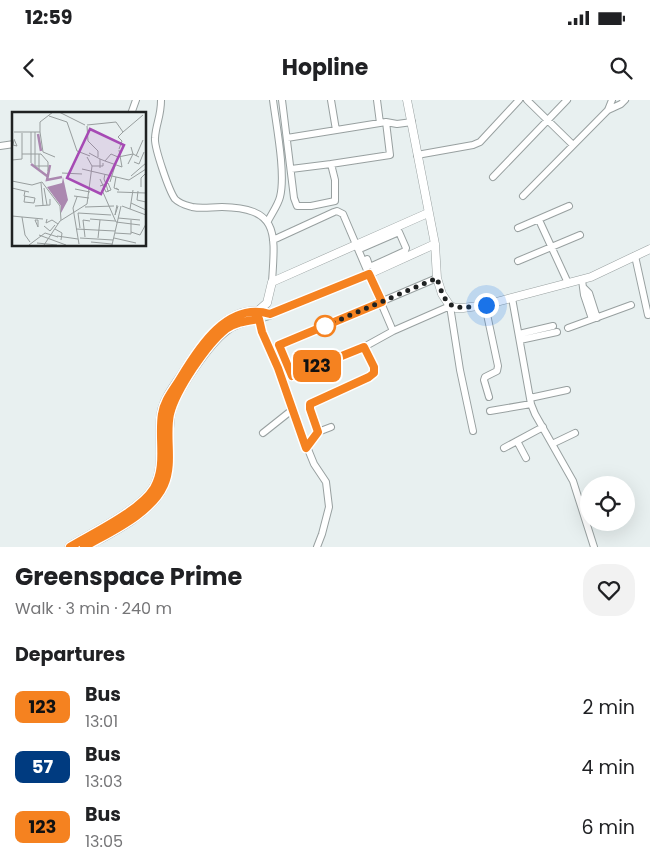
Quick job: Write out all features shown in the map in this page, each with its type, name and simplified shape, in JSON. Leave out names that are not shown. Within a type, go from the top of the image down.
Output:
[{"type":"main road","points":[[70,547],[138,505],[152,491],[159,479],[162,414],[166,400],[203,342],[236,316],[270,314]]},
{"type":"main road","points":[[84,547],[148,508],[159,494],[168,473],[170,413],[186,379],[202,356],[227,329],[259,315]]},
{"type":"street","points":[[132,112],[136,100]]},
{"type":"street","points":[[161,100],[161,113],[154,140],[168,188],[174,198],[180,204],[202,209],[219,207],[247,208],[268,221],[273,240],[272,282],[267,303],[259,315],[262,332],[278,368],[306,448],[326,482],[328,506],[317,547]]},
{"type":"street","points":[[268,221],[280,198],[281,189],[280,153],[273,100]]},
{"type":"street","points":[[282,100],[294,198],[297,206],[319,205],[335,201],[335,180],[331,164]]},
{"type":"street","points":[[331,100],[336,130]]},
{"type":"street","points":[[291,170],[390,155],[377,100]]},
{"type":"street","points":[[407,100],[435,244],[437,278],[442,294],[450,306],[460,370],[474,431]]},
{"type":"street","points":[[417,155],[473,145],[480,142],[519,100]]},
{"type":"street","points":[[527,100],[573,145]]},
{"type":"street","points":[[493,177],[567,100]]},
{"type":"street","points":[[608,110],[612,100]]},
{"type":"street","points":[[523,196],[608,110],[625,100]]},
{"type":"street","points":[[287,138],[383,122],[397,124],[412,122]]},
{"type":"street","points":[[518,228],[569,206]]},
{"type":"street","points":[[273,240],[338,212],[343,214],[369,265],[372,266],[406,250],[399,232],[359,245]]},
{"type":"street","points":[[272,282],[428,213]]},
{"type":"street","points":[[539,220],[568,283]]},
{"type":"street","points":[[518,261],[580,235]]},
{"type":"street","points":[[270,314],[369,274],[435,244]]},
{"type":"street","points":[[359,245],[393,331]]},
{"type":"street","points":[[437,278],[279,345],[292,376],[364,347],[393,331],[450,306],[463,308],[486,305],[568,283],[583,284],[650,249]]},
{"type":"street","points":[[635,256],[648,315]]},
{"type":"street","points":[[583,284],[588,293],[594,318]]},
{"type":"street","points":[[512,298],[535,414],[574,481],[594,547]]},
{"type":"street","points":[[486,305],[498,366],[497,371],[485,377],[484,380],[489,397]]},
{"type":"street","points":[[568,328],[631,305]]},
{"type":"street","points":[[520,337],[555,329]]},
{"type":"street","points":[[318,432],[310,404],[374,373],[374,367],[364,347]]},
{"type":"street","points":[[490,411],[567,390]]},
{"type":"street","points":[[263,433],[292,410]]},
{"type":"street","points":[[306,448],[318,432],[331,427]]},
{"type":"street","points":[[504,448],[543,427]]},
{"type":"street","points":[[552,444],[575,433]]},
{"type":"street","points":[[517,441],[526,458]]},
{"type":"bus line","name":"123","points":[[70,547],[138,505],[152,491],[159,479],[162,414],[166,400],[203,342],[215,331],[236,316],[259,310],[270,314],[369,274],[382,302],[279,345],[292,376],[364,347],[374,367],[374,373],[369,377],[310,404],[318,432],[306,448],[278,368],[262,332],[259,319],[240,322],[227,329],[202,356],[186,379],[176,399],[170,413],[168,473],[159,494],[148,508],[84,547]]},
{"type":"route","points":[[325,326],[437,278],[442,294],[450,306],[463,308],[486,305]]}]
